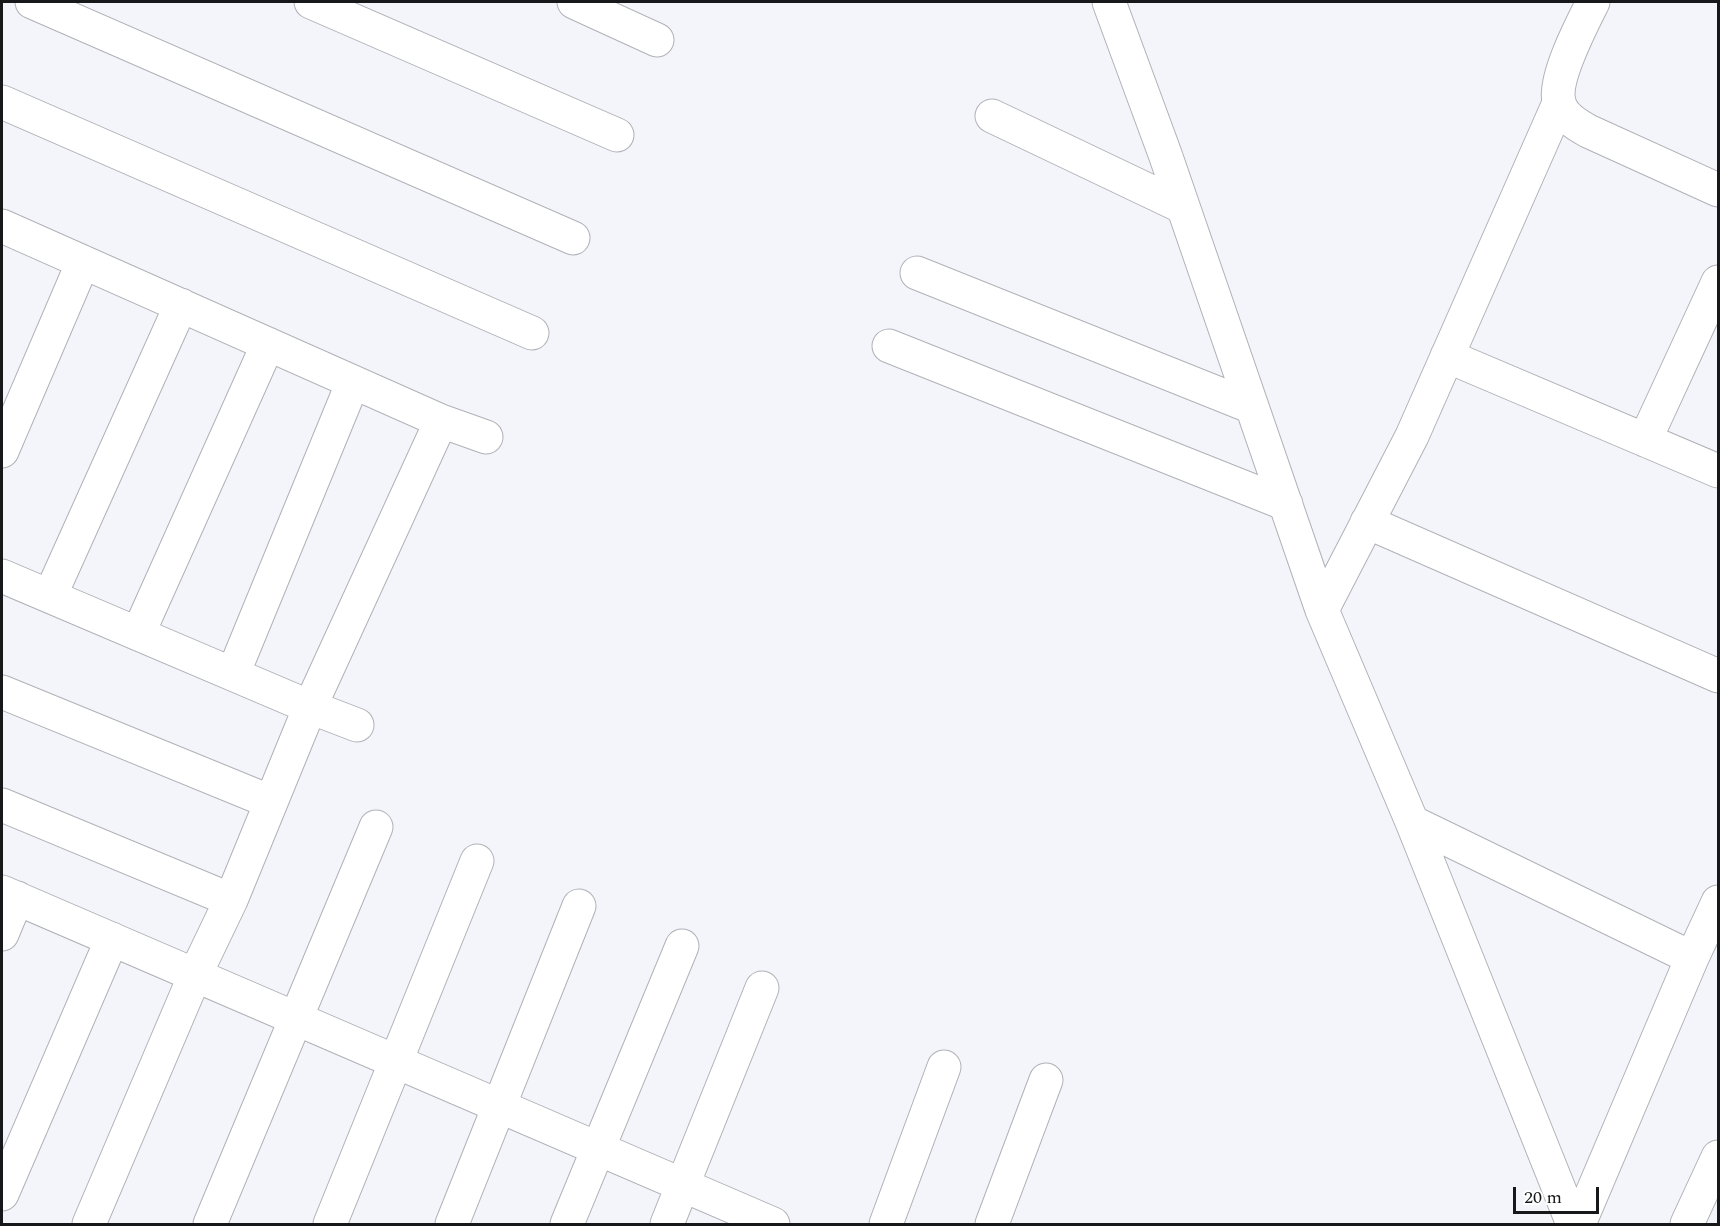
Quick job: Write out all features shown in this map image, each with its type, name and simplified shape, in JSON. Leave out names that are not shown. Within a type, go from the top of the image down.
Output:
[{"type":"street","points":[[33,2],[573,238]]},
{"type":"street","points":[[311,2],[617,135]]},
{"type":"street","points":[[574,2],[657,40]]},
{"type":"street","points":[[1109,2],[1183,207],[1322,610],[1412,822],[1573,1224]]},
{"type":"street","points":[[1322,610],[1412,436],[1559,104],[1558,87],[1574,40],[1593,2]]},
{"type":"street","points":[[2,102],[532,333]]},
{"type":"street","points":[[1559,104],[1571,121],[1588,131],[1719,190]]},
{"type":"street","points":[[992,116],[1183,207]]},
{"type":"street","points":[[2,225],[441,421],[486,437]]},
{"type":"street","points":[[2,451],[83,262]]},
{"type":"street","points":[[917,273],[1252,406]]},
{"type":"street","points":[[1645,440],[1719,282]]},
{"type":"street","points":[[50,596],[181,305]]},
{"type":"street","points":[[138,634],[268,344]]},
{"type":"street","points":[[890,346],[1286,504]]},
{"type":"street","points":[[1447,356],[1719,471]]},
{"type":"street","points":[[233,674],[353,382]]},
{"type":"street","points":[[89,1224],[195,975],[231,900],[310,707],[441,421]]},
{"type":"street","points":[[1367,522],[1719,676]]},
{"type":"street","points":[[2,576],[357,725]]},
{"type":"street","points":[[2,692],[271,802]]},
{"type":"street","points":[[2,805],[231,900]]},
{"type":"street","points":[[1412,822],[1692,958]]},
{"type":"street","points":[[210,1224],[376,827]]},
{"type":"street","points":[[330,1224],[477,861]]},
{"type":"street","points":[[2,934],[9,895],[770,1224]]},
{"type":"street","points":[[1579,1224],[1692,958],[1719,902]]},
{"type":"street","points":[[452,1224],[579,906]]},
{"type":"street","points":[[2,1194],[112,939]]},
{"type":"street","points":[[567,1224],[682,946]]},
{"type":"street","points":[[668,1224],[762,988]]},
{"type":"street","points":[[886,1224],[944,1067]]},
{"type":"street","points":[[992,1224],[1046,1080]]},
{"type":"street","points":[[1702,1210],[1719,1157]]}]
